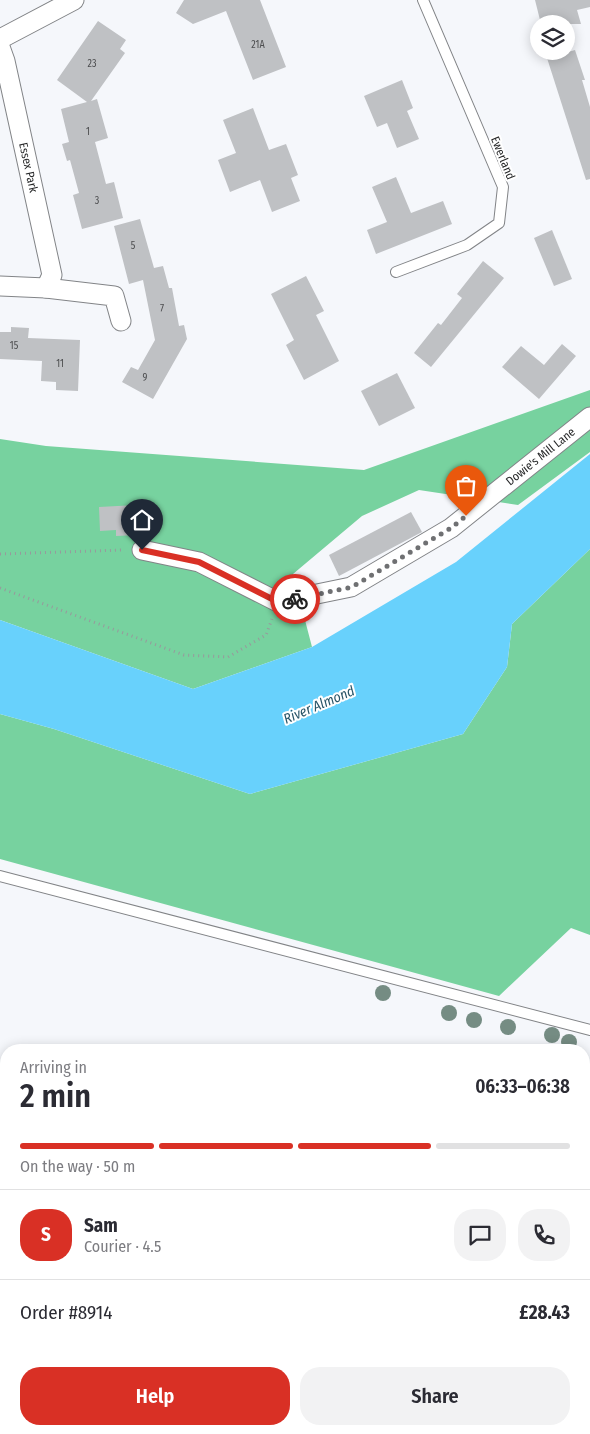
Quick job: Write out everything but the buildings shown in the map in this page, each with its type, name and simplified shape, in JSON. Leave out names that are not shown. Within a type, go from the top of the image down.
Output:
[{"type":"street","points":[[0,39],[74,0]]},
{"type":"street","name":"Essex Park","points":[[0,47],[5,61],[52,275],[46,288]]},
{"type":"street","points":[[0,286],[46,288],[114,296],[121,321]]},
{"type":"street","name":"Dowie's Mill Lane","points":[[278,602],[352,587],[451,528],[590,417]]},
{"type":"street","points":[[142,550],[199,562],[278,602]]},
{"type":"lane","name":"Ewerland","points":[[396,272],[467,245],[499,223],[502,186],[423,0]]},
{"type":"lane","points":[[0,876],[590,1030]]},
{"type":"path","points":[[0,554],[142,550]]},
{"type":"path","points":[[0,588],[184,655],[228,657],[266,635],[278,602]]},
{"type":"green space","points":[[590,390],[590,452],[518,505],[419,490],[362,516],[293,574],[312,647],[193,689],[0,620],[0,439],[46,446],[364,470]]},
{"type":"green space","points":[[590,549],[590,935],[571,928],[499,996],[0,859],[0,714],[54,729],[250,794],[463,734],[507,667],[512,624]]},
{"type":"water","name":"River Almond","points":[[590,454],[590,549],[512,624],[507,667],[463,734],[250,794],[54,729],[0,714],[0,620],[193,689],[312,647],[456,562]]},
{"type":"way so far","points":[[295,599],[352,587],[451,528],[466,516]]},
{"type":"route","points":[[142,550],[199,562],[278,602],[295,599]]}]
